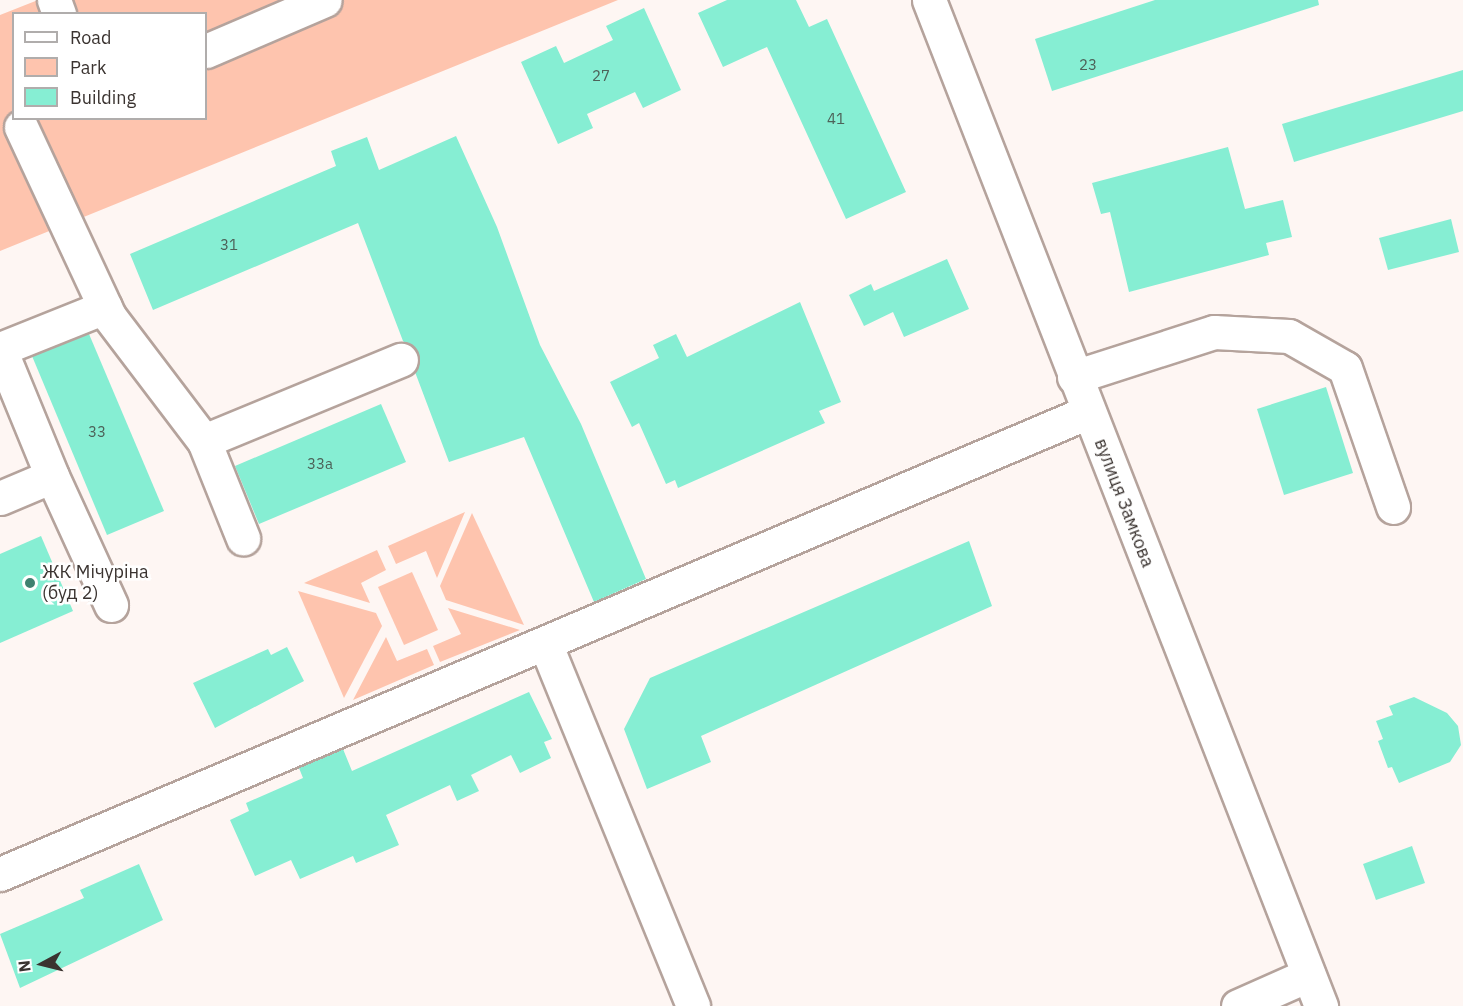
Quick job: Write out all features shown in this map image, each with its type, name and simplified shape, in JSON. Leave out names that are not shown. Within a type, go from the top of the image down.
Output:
[{"type":"street","points":[[207,51],[326,0]]},
{"type":"street","name":"вулиця Замкова","points":[[929,0],[1321,1006]]},
{"type":"street","points":[[21,127],[105,307],[204,441],[243,538]]},
{"type":"street","points":[[105,307],[0,349],[52,476],[111,605]]},
{"type":"street","points":[[1074,377],[1214,332],[1289,336],[1345,368],[1393,507]]},
{"type":"street","points":[[204,441],[401,360]]},
{"type":"street","points":[[0,874],[1088,412]]},
{"type":"street","points":[[0,498],[52,476]]},
{"type":"street","points":[[545,643],[693,1006]]},
{"type":"street","points":[[1238,1006],[1308,975]]},
{"type":"green space","points":[[38,0],[618,0],[0,251],[0,15]]},
{"type":"green space","points":[[465,512],[437,578],[426,551],[396,564],[388,546]]},
{"type":"green space","points":[[472,513],[524,625],[446,600],[440,586]]},
{"type":"green space","points":[[377,550],[386,570],[361,583],[370,603],[304,583]]},
{"type":"green space","points":[[412,572],[438,630],[404,645],[378,587]]},
{"type":"green space","points":[[298,591],[376,613],[382,626],[344,698]]},
{"type":"green space","points":[[448,608],[520,630],[440,662],[433,646],[461,634]]},
{"type":"green space","points":[[386,637],[397,661],[427,649],[434,665],[353,700]]},
{"type":"building","points":[[727,0],[796,0],[809,27],[827,19],[906,192],[846,219],[767,47],[723,67],[698,13]]},
{"type":"building","points":[[1155,0],[1318,0],[1319,5],[1052,91],[1035,39]]},
{"type":"building","points":[[644,8],[681,90],[643,108],[635,92],[587,114],[593,128],[558,144],[521,62],[556,46],[564,63],[613,40],[606,26]]},
{"type":"building","points":[[1463,70],[1463,111],[1294,162],[1282,124]]},
{"type":"building","points":[[456,136],[497,227],[540,345],[581,424],[646,579],[594,602],[524,437],[449,462],[415,372],[418,353],[403,341],[358,223],[153,310],[130,254],[336,166],[331,151],[367,137],[379,170]]},
{"type":"building","points":[[1228,147],[1245,209],[1283,200],[1292,237],[1266,243],[1269,255],[1129,292],[1110,212],[1101,214],[1092,183]]},
{"type":"building","points":[[1451,219],[1459,252],[1388,270],[1379,238]]},
{"type":"building","points":[[947,259],[969,309],[904,337],[893,312],[864,326],[849,295],[871,284],[874,291]]},
{"type":"building","points":[[800,302],[841,402],[819,411],[825,423],[678,488],[675,480],[666,484],[639,423],[632,427],[610,382],[659,358],[653,345],[676,334],[687,357]]},
{"type":"building","points":[[89,334],[164,511],[107,535],[32,356]]},
{"type":"building","points":[[1326,387],[1353,473],[1284,495],[1257,409]]},
{"type":"building","points":[[381,404],[406,462],[259,524],[235,466]]},
{"type":"building","name":"ЖК Мічуріна (буд 2)","points":[[41,536],[73,611],[0,643],[0,554]]},
{"type":"building","points":[[969,541],[992,606],[701,736],[711,762],[647,789],[624,729],[650,678]]},
{"type":"building","points":[[287,647],[304,681],[215,728],[193,683],[268,649],[271,655]]},
{"type":"building","points":[[529,692],[552,739],[544,742],[551,758],[520,773],[511,755],[471,775],[479,791],[457,801],[450,785],[386,815],[399,845],[356,863],[353,856],[300,879],[291,860],[255,876],[230,820],[249,811],[246,803],[303,778],[299,768],[343,749],[352,771]]},
{"type":"building","points":[[1414,697],[1447,713],[1458,726],[1461,745],[1450,762],[1399,783],[1392,767],[1388,768],[1378,741],[1383,739],[1376,721],[1393,715],[1389,706]]},
{"type":"building","points":[[1412,846],[1425,883],[1376,900],[1363,864]]},
{"type":"building","points":[[139,864],[163,920],[20,988],[0,934],[84,898],[80,890]]},
{"type":"place","name":"ЖК Мічуріна (буд 2)","points":[[30,583]]}]
